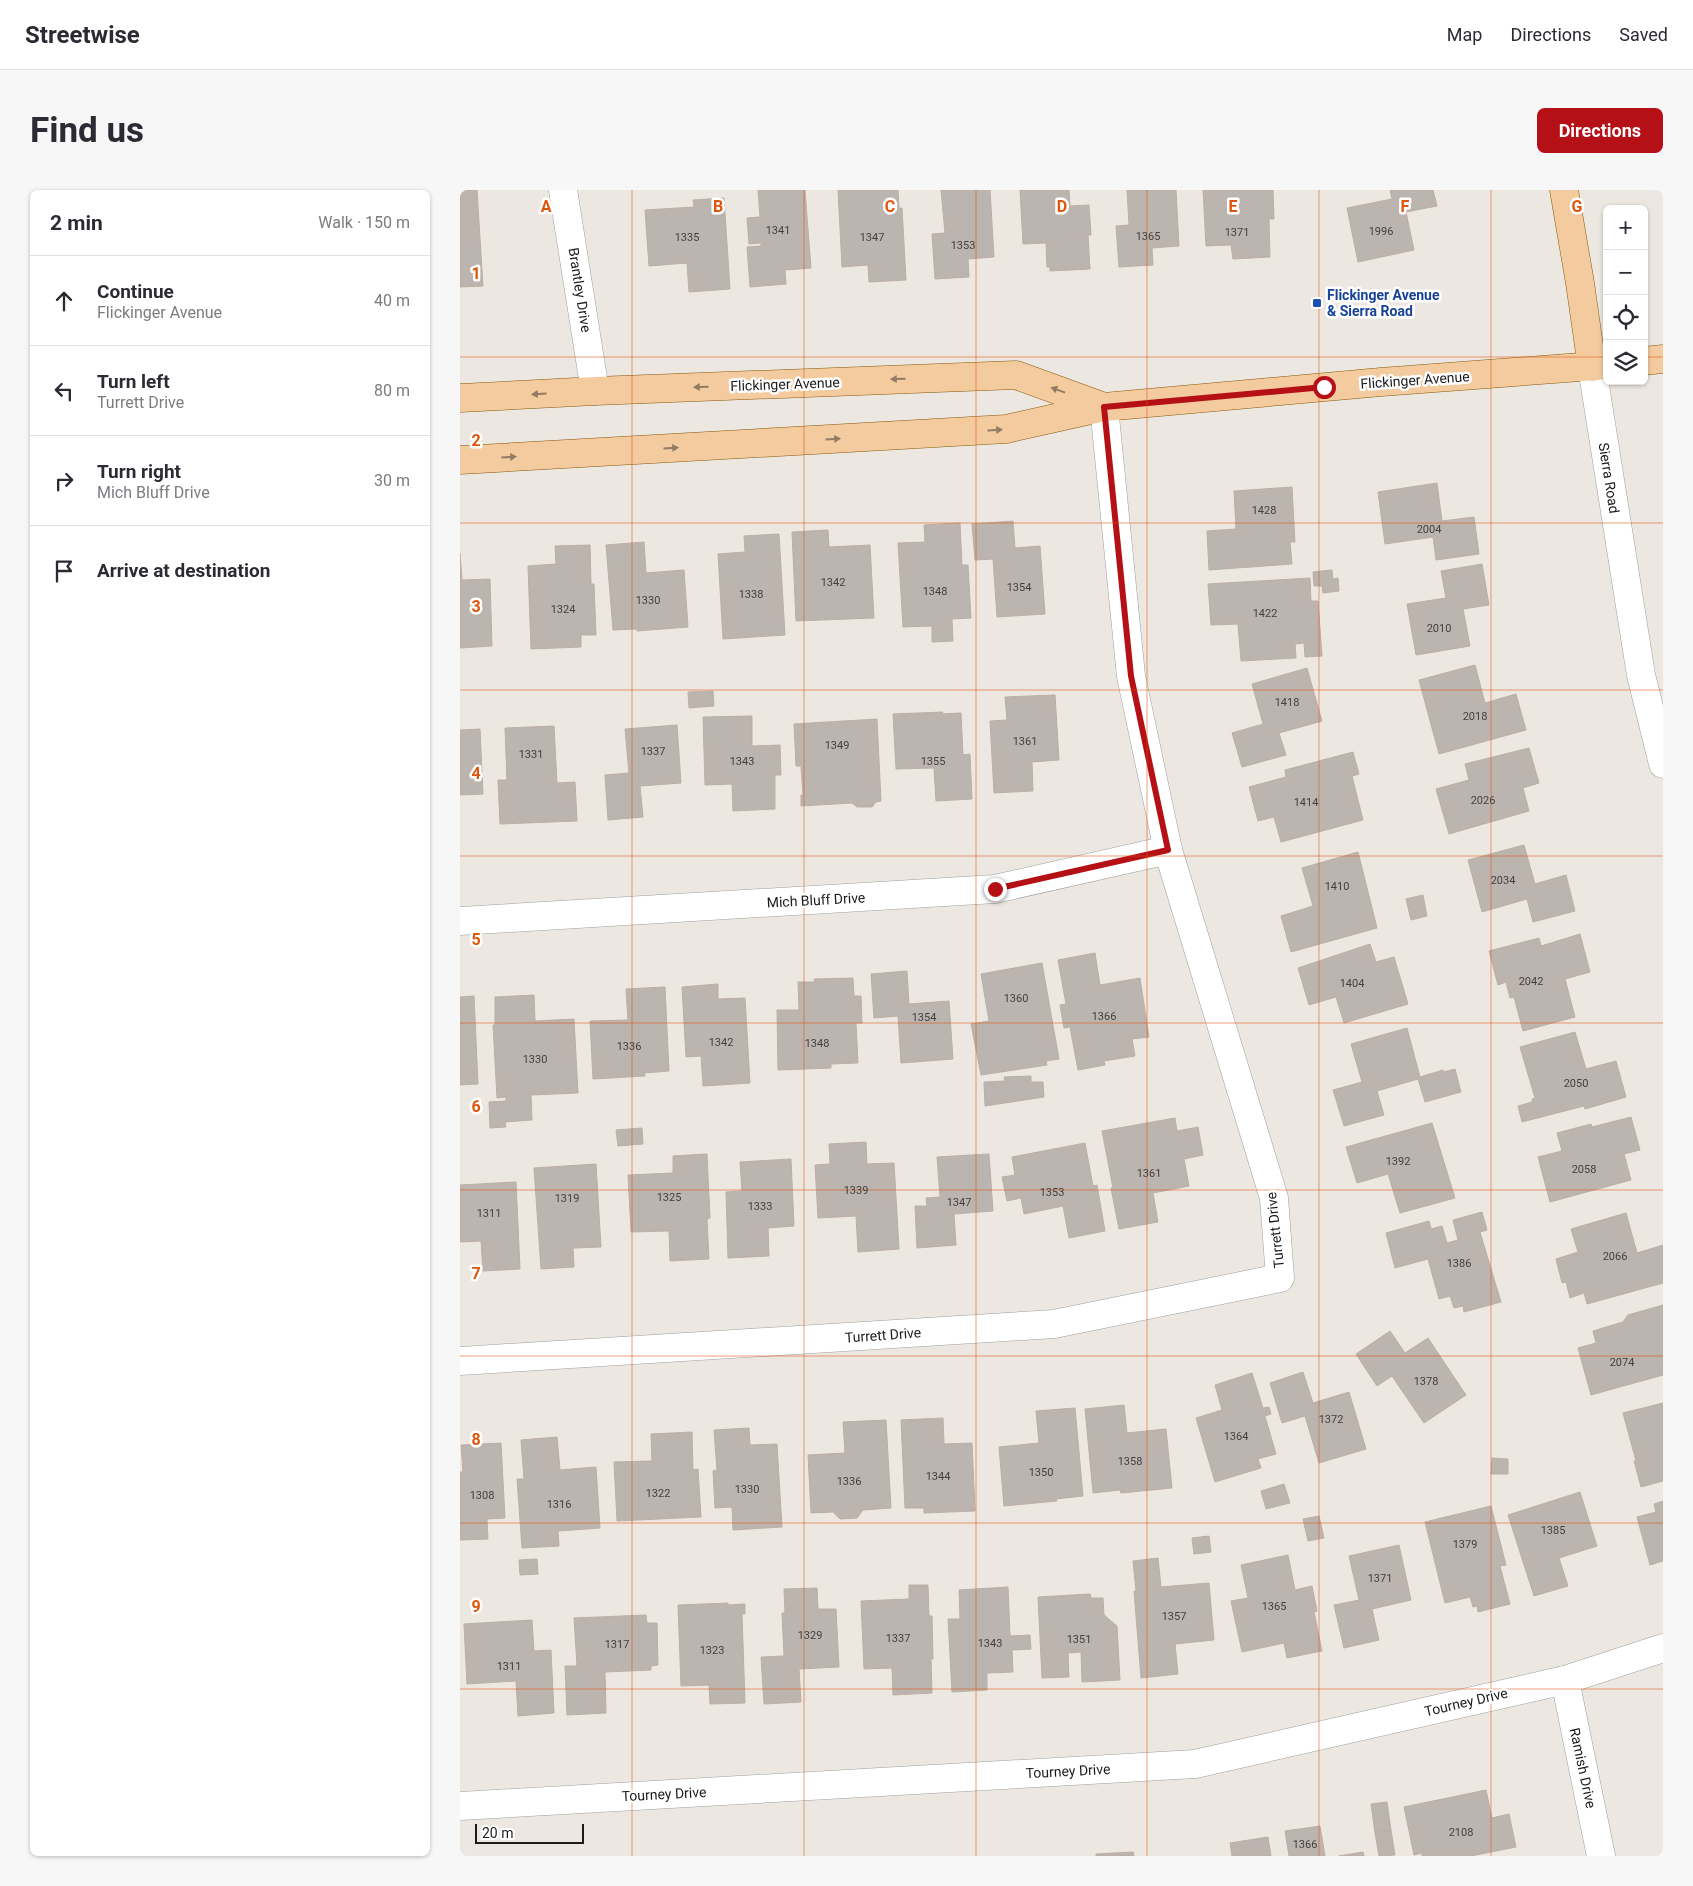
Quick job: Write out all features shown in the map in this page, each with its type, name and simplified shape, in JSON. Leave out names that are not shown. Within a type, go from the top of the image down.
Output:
[{"type":"main road","name":"Sierra Road","points":[[1564,190],[1580,283],[1599,366]]},
{"type":"main road","points":[[1648,361],[1663,359]]},
{"type":"main road","name":"Flickinger Avenue","points":[[460,460],[1006,429],[1104,407],[1372,383],[1599,366]]},
{"type":"main road","name":"Flickinger Avenue","points":[[460,398],[1016,375],[1104,407]]},
{"type":"street","name":"Brantley Drive","points":[[563,190],[595,391]]},
{"type":"street","name":"Sierra Road","points":[[1599,366],[1641,675],[1663,764]]},
{"type":"street","name":"Turrett Drive","points":[[460,1361],[1054,1324],[1280,1278],[1274,1198],[1168,850],[1131,676],[1104,407]]},
{"type":"street","name":"Mich Bluff Drive","points":[[460,921],[995,889],[1168,850]]},
{"type":"street","name":"Tourney Drive","points":[[460,1806],[1195,1764],[1565,1680],[1663,1648]]},
{"type":"street","name":"Ramish Drive","points":[[1565,1680],[1601,1856]]},
{"type":"building","points":[[460,190],[477,190],[483,286],[460,287]]},
{"type":"building","points":[[758,190],[805,190],[811,268],[785,270],[786,284],[750,287],[747,247],[761,246],[761,243],[749,244],[747,218],[760,217]]},
{"type":"building","points":[[838,190],[898,190],[899,208],[902,208],[906,280],[869,282],[868,265],[842,267]]},
{"type":"building","points":[[941,190],[990,190],[994,257],[968,259],[969,277],[935,279],[932,234],[945,233]]},
{"type":"building","points":[[1020,190],[1069,190],[1070,206],[1089,205],[1091,235],[1088,235],[1090,269],[1050,271],[1050,267],[1047,267],[1046,243],[1023,244]]},
{"type":"building","points":[[1127,190],[1176,190],[1179,246],[1152,248],[1153,265],[1119,267],[1116,226],[1129,225]]},
{"type":"building","points":[[1203,190],[1273,190],[1274,219],[1269,219],[1270,257],[1233,259],[1231,245],[1206,246]]},
{"type":"building","points":[[1390,190],[1433,190],[1437,206],[1406,212],[1414,250],[1358,262],[1347,208],[1392,199]]},
{"type":"building","points":[[724,198],[730,289],[689,292],[687,263],[649,266],[645,210],[694,207],[693,200]]},
{"type":"building","points":[[1437,483],[1442,521],[1474,517],[1479,554],[1436,560],[1433,537],[1385,544],[1378,492]]},
{"type":"building","points":[[1292,487],[1295,542],[1290,542],[1292,564],[1209,570],[1207,531],[1236,529],[1234,491]]},
{"type":"building","points":[[1013,521],[1015,548],[1040,546],[1045,614],[997,617],[993,559],[975,560],[972,524]]},
{"type":"building","points":[[960,523],[962,565],[968,565],[971,618],[952,619],[953,641],[932,642],[932,626],[903,627],[898,543],[925,542],[924,525]]},
{"type":"building","points":[[828,530],[829,547],[870,545],[874,618],[796,621],[792,532]]},
{"type":"building","points":[[779,534],[785,635],[723,639],[718,554],[745,552],[744,536]]},
{"type":"building","points":[[644,542],[646,573],[684,570],[688,627],[637,631],[637,629],[613,630],[606,545]]},
{"type":"building","points":[[590,545],[591,584],[594,584],[596,635],[581,635],[581,647],[531,649],[528,566],[556,564],[555,546]]},
{"type":"building","points":[[460,553],[462,580],[490,579],[492,646],[460,648]]},
{"type":"building","points":[[1482,564],[1489,605],[1463,609],[1470,646],[1416,655],[1407,604],[1446,598],[1441,571]]},
{"type":"building","points":[[1332,570],[1333,579],[1338,578],[1339,591],[1323,593],[1322,586],[1314,586],[1313,572]]},
{"type":"building","points":[[1310,578],[1311,601],[1318,601],[1322,656],[1305,657],[1304,643],[1295,644],[1296,658],[1241,661],[1238,624],[1211,625],[1208,584]]},
{"type":"building","points":[[1475,665],[1485,703],[1516,694],[1526,730],[1439,754],[1419,680]]},
{"type":"building","points":[[1307,668],[1322,721],[1279,733],[1286,755],[1242,767],[1232,733],[1263,724],[1252,684]]},
{"type":"building","points":[[713,691],[714,706],[689,708],[688,692]]},
{"type":"building","points":[[1055,695],[1059,760],[1032,762],[1033,791],[994,793],[990,721],[1007,720],[1005,697]]},
{"type":"building","points":[[943,712],[942,714],[961,713],[963,755],[970,754],[972,799],[936,801],[934,768],[896,769],[893,714]]},
{"type":"building","points":[[752,716],[752,746],[780,745],[781,775],[775,775],[775,809],[733,811],[732,784],[705,785],[703,717]]},
{"type":"building","points":[[877,719],[881,801],[876,802],[872,807],[857,807],[852,803],[801,806],[801,795],[803,795],[801,766],[796,766],[794,724]]},
{"type":"building","points":[[677,725],[681,783],[640,786],[643,817],[608,820],[605,775],[629,773],[625,729]]},
{"type":"building","points":[[554,726],[557,783],[575,782],[577,821],[500,824],[498,780],[507,780],[505,728]]},
{"type":"building","points":[[480,729],[483,794],[460,795],[460,730]]},
{"type":"building","points":[[1529,748],[1539,783],[1523,788],[1529,811],[1449,834],[1436,789],[1469,780],[1465,764]]},
{"type":"building","points":[[1353,752],[1359,774],[1352,776],[1363,820],[1281,842],[1274,817],[1258,821],[1249,787],[1286,777],[1285,770]]},
{"type":"building","points":[[1524,845],[1535,884],[1566,875],[1575,911],[1533,922],[1527,899],[1482,912],[1468,860]]},
{"type":"building","points":[[1358,852],[1377,928],[1291,952],[1281,916],[1313,906],[1302,868]]},
{"type":"building","points":[[1423,895],[1427,916],[1411,920],[1406,899]]},
{"type":"building","points":[[1580,934],[1590,972],[1565,979],[1575,1017],[1523,1031],[1514,997],[1510,998],[1506,982],[1498,985],[1489,951],[1539,938],[1541,946]]},
{"type":"building","points":[[1370,944],[1376,962],[1394,957],[1408,1004],[1344,1023],[1336,997],[1309,1005],[1298,968]]},
{"type":"building","points":[[1095,953],[1100,985],[1140,978],[1149,1037],[1132,1039],[1135,1056],[1104,1061],[1105,1065],[1078,1070],[1070,1027],[1064,1028],[1060,1005],[1066,1004],[1058,960]]},
{"type":"building","points":[[1042,963],[1059,1059],[1046,1061],[1047,1065],[981,1075],[971,1024],[989,1021],[981,974]]},
{"type":"building","points":[[907,971],[909,1004],[949,1001],[953,1059],[901,1063],[898,1016],[874,1018],[871,974]]},
{"type":"building","points":[[853,978],[854,996],[861,996],[862,1023],[856,1023],[858,1063],[831,1064],[831,1068],[778,1070],[777,1010],[799,1010],[798,982],[815,982],[814,979]]},
{"type":"building","points":[[718,984],[718,999],[745,998],[750,1083],[703,1086],[701,1056],[686,1057],[682,987]]},
{"type":"building","points":[[665,987],[669,1071],[644,1073],[645,1076],[593,1079],[590,1021],[628,1020],[626,989]]},
{"type":"building","points":[[534,995],[535,1021],[574,1019],[578,1093],[531,1095],[532,1120],[505,1122],[506,1127],[490,1128],[489,1102],[506,1101],[506,1097],[497,1098],[493,1025],[495,1025],[495,997]]},
{"type":"building","points":[[474,996],[478,1084],[460,1085],[460,997]]},
{"type":"building","points":[[1407,1028],[1420,1077],[1443,1070],[1443,1072],[1455,1069],[1461,1092],[1425,1102],[1418,1079],[1377,1091],[1384,1115],[1344,1126],[1333,1090],[1362,1082],[1351,1044]]},
{"type":"building","points":[[1575,1032],[1586,1069],[1616,1061],[1626,1097],[1585,1109],[1584,1106],[1522,1122],[1518,1106],[1532,1102],[1532,1099],[1535,1098],[1520,1047]]},
{"type":"building","points":[[1031,1076],[1031,1082],[1043,1082],[1044,1097],[985,1106],[984,1082],[1005,1081],[1004,1077]]},
{"type":"building","points":[[1631,1117],[1640,1150],[1624,1154],[1631,1180],[1550,1202],[1538,1157],[1562,1151],[1557,1133],[1591,1124],[1592,1127]]},
{"type":"building","points":[[1175,1118],[1177,1131],[1198,1127],[1203,1155],[1184,1159],[1189,1186],[1153,1193],[1158,1222],[1119,1229],[1102,1131]]},
{"type":"building","points":[[1432,1123],[1455,1198],[1400,1213],[1388,1174],[1357,1183],[1346,1147]]},
{"type":"building","points":[[642,1128],[643,1144],[618,1146],[616,1130]]},
{"type":"building","points":[[866,1142],[867,1164],[894,1163],[899,1249],[858,1252],[856,1216],[818,1218],[815,1165],[830,1164],[829,1144]]},
{"type":"building","points":[[1085,1143],[1093,1186],[1097,1185],[1105,1231],[1069,1238],[1063,1206],[1024,1214],[1021,1198],[1007,1201],[1002,1177],[1015,1175],[1012,1157]]},
{"type":"building","points":[[707,1154],[710,1218],[707,1219],[709,1259],[670,1261],[669,1231],[631,1232],[628,1175],[673,1173],[673,1156]]},
{"type":"building","points":[[989,1154],[993,1211],[954,1214],[956,1245],[917,1248],[915,1206],[927,1206],[926,1198],[940,1197],[937,1157]]},
{"type":"building","points":[[791,1159],[794,1226],[768,1228],[769,1256],[728,1258],[726,1192],[742,1191],[740,1162]]},
{"type":"building","points":[[596,1164],[601,1247],[573,1248],[574,1267],[541,1269],[534,1168]]},
{"type":"building","points":[[516,1182],[520,1269],[483,1271],[481,1241],[460,1242],[460,1185]]},
{"type":"building","points":[[1482,1212],[1487,1230],[1480,1232],[1501,1302],[1464,1312],[1463,1306],[1454,1308],[1450,1296],[1439,1299],[1428,1259],[1395,1268],[1386,1233],[1429,1221],[1431,1229],[1442,1226],[1447,1243],[1458,1240],[1453,1220]]},
{"type":"building","points":[[1626,1213],[1637,1253],[1663,1245],[1663,1283],[1587,1304],[1584,1293],[1570,1298],[1566,1282],[1562,1283],[1556,1259],[1578,1252],[1571,1229]]},
{"type":"building","points":[[1663,1305],[1663,1375],[1591,1395],[1578,1348],[1596,1343],[1593,1331],[1623,1322],[1628,1315]]},
{"type":"building","points":[[1390,1331],[1405,1353],[1428,1338],[1466,1395],[1424,1423],[1392,1376],[1377,1386],[1356,1354]]},
{"type":"building","points":[[1303,1372],[1313,1403],[1349,1392],[1366,1449],[1319,1463],[1305,1416],[1282,1423],[1270,1383]]},
{"type":"building","points":[[1252,1373],[1263,1408],[1269,1407],[1271,1414],[1265,1416],[1276,1454],[1258,1459],[1261,1468],[1215,1482],[1196,1418],[1222,1410],[1215,1385]]},
{"type":"building","points":[[1663,1403],[1663,1481],[1641,1487],[1623,1413]]},
{"type":"building","points":[[1124,1405],[1127,1433],[1166,1429],[1172,1488],[1121,1493],[1120,1490],[1093,1493],[1085,1409]]},
{"type":"building","points":[[1075,1408],[1083,1496],[1056,1499],[1057,1501],[1004,1506],[999,1447],[1039,1443],[1036,1411]]},
{"type":"building","points":[[943,1418],[944,1444],[972,1443],[975,1511],[924,1513],[924,1508],[905,1508],[901,1420]]},
{"type":"building","points":[[886,1420],[891,1508],[863,1510],[857,1518],[840,1519],[833,1512],[811,1513],[808,1455],[845,1453],[843,1422]]},
{"type":"building","points":[[749,1428],[750,1445],[777,1444],[782,1527],[733,1530],[732,1507],[715,1508],[713,1471],[717,1470],[714,1430]]},
{"type":"building","points":[[692,1432],[693,1470],[698,1469],[701,1517],[617,1521],[614,1462],[652,1461],[651,1434]]},
{"type":"building","points":[[557,1437],[560,1470],[596,1467],[600,1528],[558,1531],[559,1546],[522,1548],[517,1479],[524,1479],[521,1440]]},
{"type":"building","points":[[501,1443],[505,1518],[487,1519],[488,1539],[460,1540],[460,1472],[463,1472],[461,1445]]},
{"type":"building","points":[[1492,1458],[1508,1459],[1508,1474],[1491,1474]]},
{"type":"building","points":[[1284,1484],[1290,1503],[1266,1509],[1261,1491]]},
{"type":"building","points":[[1580,1492],[1597,1546],[1559,1558],[1568,1586],[1534,1596],[1508,1515]]},
{"type":"building","points":[[1663,1501],[1663,1561],[1650,1565],[1637,1517],[1656,1512],[1654,1504]]},
{"type":"building","points":[[1491,1506],[1506,1565],[1500,1566],[1510,1604],[1478,1612],[1477,1606],[1473,1607],[1470,1597],[1445,1603],[1425,1522]]},
{"type":"building","points":[[1319,1516],[1324,1538],[1308,1541],[1303,1519]]},
{"type":"building","points":[[1209,1536],[1211,1552],[1194,1554],[1192,1538]]},
{"type":"building","points":[[1399,1545],[1411,1600],[1372,1609],[1379,1640],[1344,1648],[1334,1605],[1359,1600],[1349,1556]]},
{"type":"building","points":[[1288,1555],[1295,1590],[1312,1586],[1317,1611],[1314,1612],[1322,1651],[1287,1658],[1284,1643],[1242,1652],[1231,1601],[1248,1598],[1241,1565]]},
{"type":"building","points":[[1158,1558],[1161,1587],[1209,1583],[1214,1640],[1175,1644],[1178,1674],[1141,1678],[1133,1561]]},
{"type":"building","points":[[537,1559],[538,1574],[520,1575],[519,1560]]},
{"type":"building","points":[[909,1585],[928,1585],[929,1616],[932,1616],[932,1693],[893,1695],[892,1668],[864,1669],[861,1601],[909,1599]]},
{"type":"building","points":[[1008,1587],[1010,1636],[1030,1635],[1031,1649],[1012,1650],[1013,1672],[987,1673],[987,1690],[952,1692],[948,1619],[960,1619],[959,1590]]},
{"type":"building","points":[[817,1588],[818,1609],[836,1609],[839,1667],[799,1669],[801,1702],[764,1704],[761,1657],[784,1656],[782,1613],[785,1613],[784,1589]]},
{"type":"building","points":[[1090,1594],[1091,1598],[1103,1598],[1104,1615],[1117,1626],[1120,1680],[1082,1682],[1081,1652],[1068,1653],[1069,1677],[1042,1678],[1038,1597]]},
{"type":"building","points":[[728,1603],[728,1605],[745,1604],[745,1614],[742,1614],[745,1703],[710,1704],[709,1685],[681,1686],[678,1605]]},
{"type":"building","points":[[646,1615],[647,1623],[657,1623],[658,1665],[651,1666],[651,1670],[605,1672],[606,1713],[567,1715],[565,1666],[577,1666],[574,1618]]},
{"type":"building","points":[[532,1620],[534,1651],[551,1650],[554,1713],[518,1716],[516,1681],[467,1684],[464,1624]]},
{"type":"building","points":[[1486,1790],[1492,1818],[1509,1814],[1516,1847],[1471,1856],[1422,1856],[1422,1853],[1414,1855],[1404,1807]]},
{"type":"building","points":[[1387,1802],[1391,1830],[1375,1833],[1371,1804]]},
{"type":"building","points":[[1320,1826],[1325,1856],[1289,1856],[1285,1831]]},
{"type":"building","points":[[1391,1830],[1395,1855],[1379,1856],[1375,1833]]},
{"type":"building","points":[[1268,1837],[1271,1856],[1232,1856],[1230,1843]]},
{"type":"building","points":[[1133,1852],[1134,1856],[1096,1856],[1096,1854]]},
{"type":"building","points":[[1363,1852],[1364,1856],[1339,1856]]},
{"type":"place","name":"Flickinger Avenue & Sierra Road","points":[[1317,303]]},
{"type":"route","points":[[995,889],[1168,850],[1131,676],[1104,407],[1324,387]]}]
